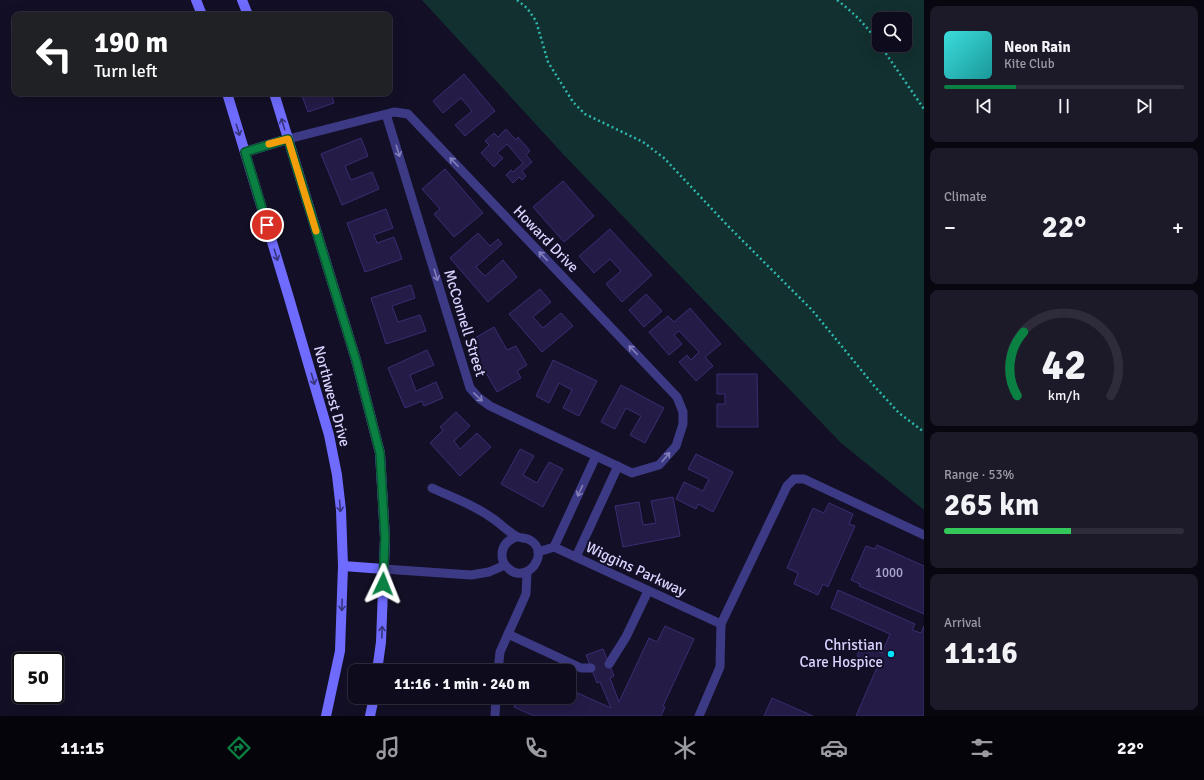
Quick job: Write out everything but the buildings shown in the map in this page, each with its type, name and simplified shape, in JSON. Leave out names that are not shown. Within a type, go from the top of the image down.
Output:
[{"type":"main road","points":[[196,0],[201,12]]},
{"type":"main road","points":[[242,0],[247,12]]},
{"type":"main road","name":"Northwest Drive","points":[[228,96],[329,435],[337,475],[341,510],[343,566],[340,651],[326,716]]},
{"type":"main road","points":[[275,96],[356,360],[380,453],[385,538],[382,642],[379,664]]},
{"type":"main road","points":[[245,152],[288,139]]},
{"type":"main road","points":[[343,566],[384,569]]},
{"type":"main road","points":[[370,716],[373,704]]},
{"type":"lane","name":"Howard Drive","points":[[288,139],[394,112],[408,114],[677,397],[683,412],[683,424],[676,446],[659,465],[632,473]]},
{"type":"lane","name":"McConnell Street","points":[[386,114],[470,388],[479,398],[490,406],[632,473]]},
{"type":"lane","points":[[538,552],[554,547],[596,456]]},
{"type":"lane","points":[[576,557],[618,466]]},
{"type":"lane","points":[[699,716],[720,667],[721,624],[786,486],[794,479],[804,479],[924,535]]},
{"type":"lane","points":[[432,488],[488,514],[503,524],[516,537]]},
{"type":"lane","points":[[516,537],[528,538],[536,546],[538,552],[536,564],[527,572],[515,573],[505,565],[502,560],[503,548],[506,543],[516,537]]},
{"type":"lane","name":"Wiggins Parkway","points":[[554,547],[721,624]]},
{"type":"lane","points":[[384,569],[471,575],[489,572],[505,565]]},
{"type":"lane","points":[[499,664],[500,652],[526,594],[527,572]]},
{"type":"lane","points":[[609,664],[626,637],[648,591]]},
{"type":"lane","points":[[508,634],[581,668],[591,668]]},
{"type":"lane","points":[[495,716],[496,704]]},
{"type":"path","points":[[517,0],[527,8],[536,21],[548,62],[573,102],[585,114],[643,142],[664,158],[728,226],[812,310],[876,388],[899,413],[924,432]]},
{"type":"path","points":[[837,0],[855,14],[872,32]]},
{"type":"path","points":[[885,52],[924,110]]},
{"type":"green space","points":[[422,0],[924,0],[924,510],[841,443],[563,154]]},
{"type":"slow traffic","points":[[269,144],[288,139],[316,231]]},
{"type":"place","name":"Christian Care Hospice","points":[[891,654]]},
{"type":"route","points":[[267,225],[245,152],[288,139],[356,360],[380,453],[383,482],[385,538],[383,584]]}]
